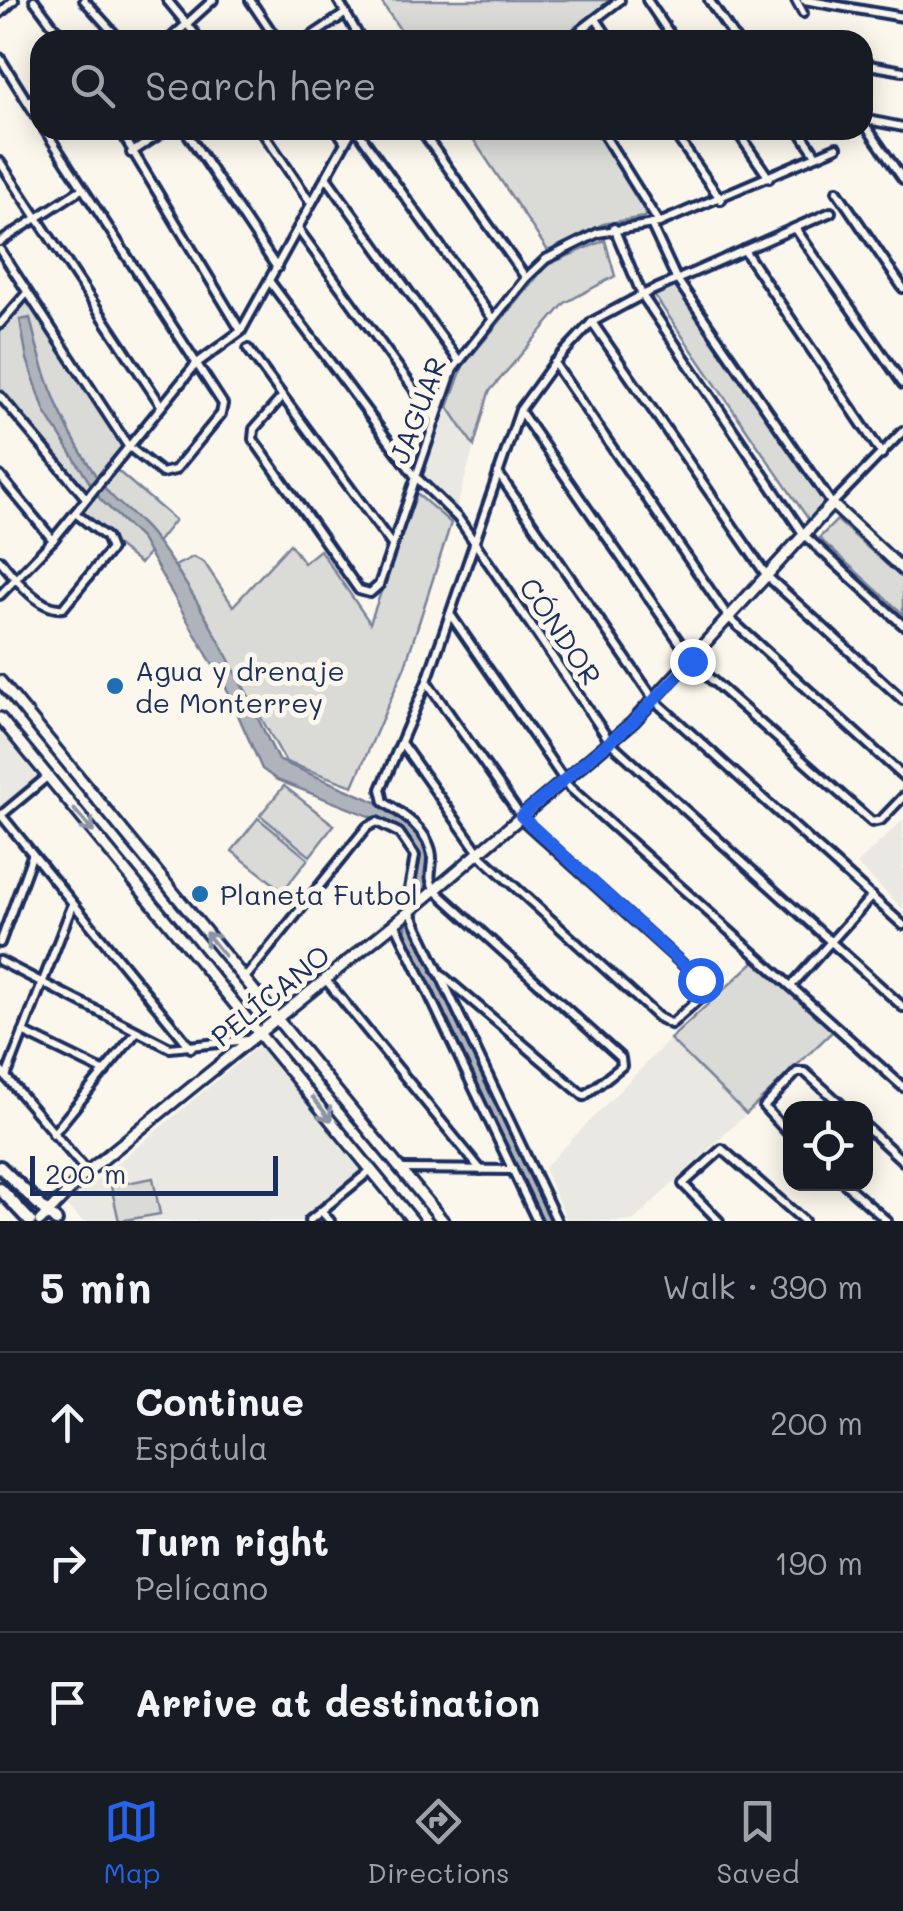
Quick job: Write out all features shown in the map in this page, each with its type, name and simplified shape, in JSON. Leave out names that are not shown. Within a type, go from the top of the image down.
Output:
[{"type":"main road","name":"PELÍCANO","points":[[47,1218],[87,1172],[410,911],[610,743],[692,661],[832,504]]},
{"type":"main road","points":[[832,504],[903,570]]},
{"type":"main road","points":[[0,681],[442,1221]]},
{"type":"main road","points":[[0,718],[256,1036],[412,1221]]},
{"type":"main road","points":[[1,1168],[47,1218]]},
{"type":"main road","points":[[0,1189],[30,1221]]},
{"type":"street","points":[[0,13],[14,0]]},
{"type":"street","points":[[34,0],[56,30]]},
{"type":"street","points":[[84,0],[111,30]]},
{"type":"street","points":[[167,0],[192,30]]},
{"type":"street","points":[[181,30],[213,0]]},
{"type":"street","points":[[250,0],[270,30]]},
{"type":"street","points":[[338,0],[355,30]]},
{"type":"street","points":[[581,30],[620,0]]},
{"type":"street","points":[[647,0],[667,30]]},
{"type":"street","points":[[708,0],[729,30]]},
{"type":"street","points":[[796,0],[803,13]]},
{"type":"street","points":[[804,0],[903,17]]},
{"type":"street","points":[[321,30],[346,14]]},
{"type":"street","points":[[596,18],[604,30]]},
{"type":"street","points":[[0,58],[30,105]]},
{"type":"street","points":[[873,66],[903,71]]},
{"type":"street","points":[[873,122],[903,127]]},
{"type":"street","points":[[873,135],[903,178]]},
{"type":"street","points":[[0,250],[128,446],[166,474],[176,470],[223,407],[50,140]]},
{"type":"street","points":[[125,140],[240,332]]},
{"type":"street","points":[[131,154],[151,140]]},
{"type":"street","points":[[192,140],[278,268]]},
{"type":"street","points":[[268,140],[311,204]]},
{"type":"street","points":[[361,140],[492,318]]},
{"type":"street","points":[[428,140],[526,278]]},
{"type":"street","points":[[607,140],[655,224],[676,278],[832,504]]},
{"type":"street","points":[[679,140],[720,200]]},
{"type":"street","points":[[743,140],[769,178]]},
{"type":"street","points":[[805,140],[816,155]]},
{"type":"street","points":[[0,595],[17,581],[75,513],[196,364],[240,332],[345,142]]},
{"type":"street","name":"JAGUAR","points":[[282,397],[252,435],[359,590],[370,593],[379,586],[458,360],[526,278],[564,249],[614,228],[655,224],[837,148]]},
{"type":"street","points":[[0,162],[162,404]]},
{"type":"street","points":[[326,177],[458,360]]},
{"type":"street","points":[[0,242],[80,190]]},
{"type":"street","points":[[838,191],[903,288]]},
{"type":"street","points":[[437,971],[580,1094],[592,1094],[620,1069],[621,1058],[435,890],[430,880],[430,846],[409,818],[384,802],[380,789],[427,681],[520,410],[554,363],[592,322],[642,294],[831,212]]},
{"type":"street","points":[[614,228],[642,294],[804,535],[903,625]]},
{"type":"street","points":[[794,228],[903,384]]},
{"type":"street","points":[[298,229],[435,418]]},
{"type":"street","points":[[744,250],[882,454]]},
{"type":"street","name":"CÓNDOR","points":[[270,282],[415,476],[448,506],[610,743],[903,1007]]},
{"type":"street","points":[[0,324],[26,294]]},
{"type":"street","points":[[592,322],[767,576],[903,700]]},
{"type":"street","points":[[248,349],[392,546]]},
{"type":"street","points":[[554,363],[729,618],[903,776]]},
{"type":"street","points":[[0,396],[86,498]]},
{"type":"street","points":[[520,410],[692,661],[876,822],[903,797]]},
{"type":"street","name":"PELÍCANO","points":[[832,504],[903,431]]},
{"type":"street","points":[[498,472],[655,700],[903,925]]},
{"type":"street","points":[[0,476],[52,540]]},
{"type":"street","points":[[0,560],[17,581],[59,609],[67,605],[111,548],[106,537],[75,513]]},
{"type":"street","points":[[449,613],[565,782],[903,1087]]},
{"type":"street","points":[[402,744],[478,852],[658,1017],[671,1024],[700,998],[704,987],[700,980],[521,816],[427,681]]},
{"type":"street","points":[[48,777],[0,815],[192,1048]]},
{"type":"street","points":[[244,979],[367,827],[377,822],[392,827],[413,850],[410,911],[557,1221]]},
{"type":"street","points":[[0,943],[32,855]]},
{"type":"street","points":[[791,986],[872,896]]},
{"type":"street","points":[[73,905],[3,1074],[87,1172]]},
{"type":"street","points":[[395,923],[537,1221]]},
{"type":"street","points":[[0,961],[135,1034],[170,1048],[192,1048],[256,1036]]},
{"type":"street","points":[[325,979],[481,1170]]},
{"type":"street","points":[[23,1032],[105,1072]]},
{"type":"street","points":[[53,1134],[135,1034]]},
{"type":"street","points":[[783,1127],[764,1107],[768,1098],[801,1071],[837,1101]]},
{"type":"street","points":[[873,1133],[903,1161]]},
{"type":"street","points":[[719,1221],[683,1184],[722,1150],[804,1221]]},
{"type":"street","points":[[400,1169],[513,1170]]},
{"type":"street","points":[[308,1221],[371,1170]]},
{"type":"street","points":[[853,1191],[887,1221]]},
{"type":"street","points":[[321,1211],[330,1221]]},
{"type":"shaded area","points":[[380,0],[610,0],[574,30],[400,30]]},
{"type":"shaded area","points":[[474,140],[604,140],[651,210],[644,217],[603,224],[548,251]]},
{"type":"shaded area","points":[[605,240],[615,276],[565,303],[489,392],[474,446],[448,407],[463,366],[547,265]]},
{"type":"shaded area","points":[[674,284],[827,507],[811,523],[654,295]]},
{"type":"shaded area","points":[[26,294],[128,446],[112,466],[175,520],[140,564],[75,513],[86,499],[0,396],[0,324]]},
{"type":"shaded area","points":[[30,318],[50,387],[80,451],[107,491],[151,534],[188,587],[278,760],[404,814],[429,846],[432,859],[415,931],[557,1221],[537,1221],[405,934],[417,851],[397,827],[277,780],[262,769],[226,688],[141,539],[100,499],[45,412],[27,359],[20,320]]},
{"type":"shaded area","points":[[448,407],[474,446],[457,507],[422,476]]},
{"type":"shaded area","points":[[416,493],[451,523],[405,666],[353,786],[286,762],[175,566],[193,557],[204,562],[233,606],[290,544],[304,563],[320,550],[370,623]]},
{"type":"shaded area","points":[[837,520],[903,579],[903,614],[819,538]]},
{"type":"shaded area","points":[[0,727],[39,778],[0,810]]},
{"type":"shaded area","points":[[284,786],[334,825],[310,856],[260,815]]},
{"type":"shaded area","points":[[258,818],[308,859],[283,891],[232,851]]},
{"type":"shaded area","points":[[903,820],[903,909],[857,864]]},
{"type":"shaded area","points":[[756,960],[834,1030],[746,1114],[670,1039]]},
{"type":"shaded area","points":[[670,1039],[746,1114],[633,1221],[567,1221],[544,1168]]},
{"type":"shaded area","points":[[263,1042],[366,1170],[302,1221],[83,1221],[66,1206]]},
{"type":"shaded area","points":[[153,1178],[160,1214],[119,1221],[111,1186]]},
{"type":"place","name":"Agua y drenaje de Monterrey","points":[[115,686]]},
{"type":"place","name":"Planeta Futbol","points":[[200,894]]},
{"type":"route","points":[[692,661],[633,722],[521,816],[700,980]]}]
